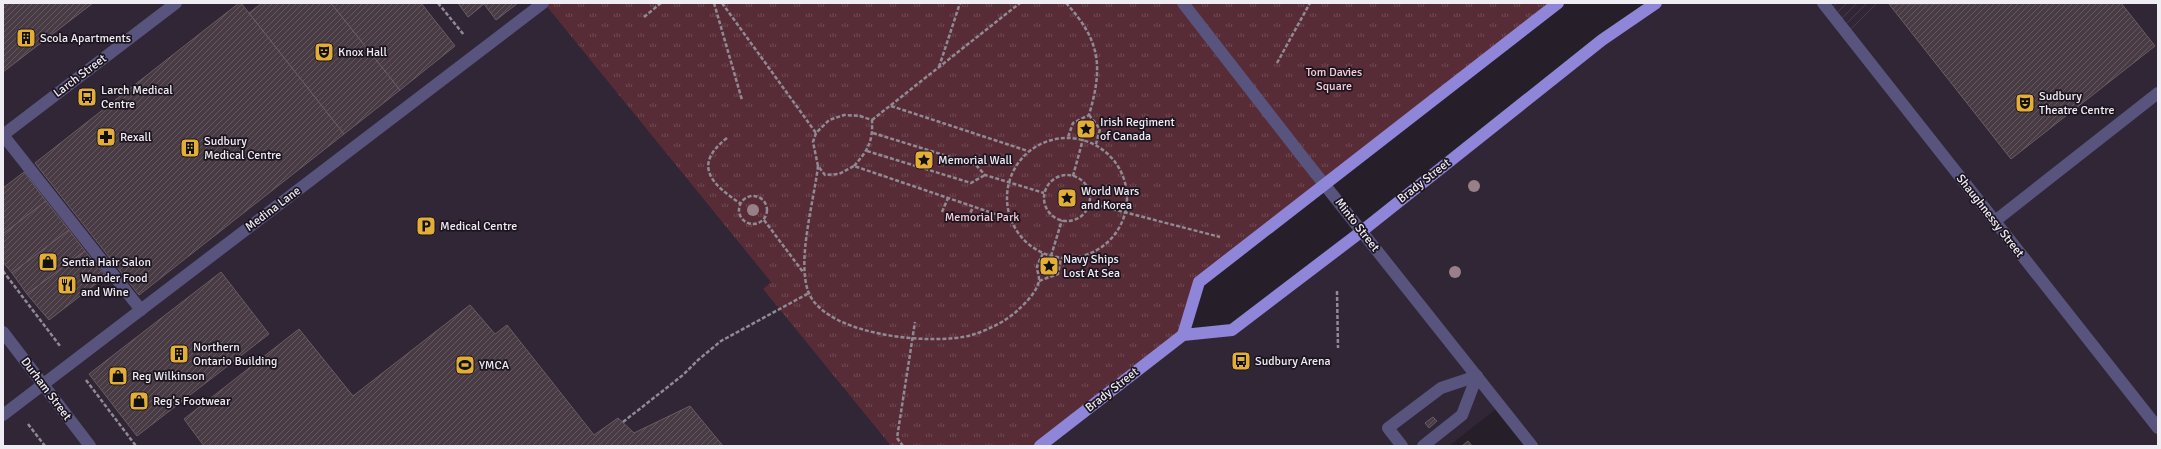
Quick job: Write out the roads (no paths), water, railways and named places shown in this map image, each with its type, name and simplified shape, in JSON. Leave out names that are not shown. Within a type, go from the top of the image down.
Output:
[{"type":"main road","points":[[1183,335],[1199,282],[1558,3]]},
{"type":"main road","name":"Brady Street","points":[[1040,446],[1183,335],[1232,330],[1362,231],[1602,40],[1656,3]]},
{"type":"street","name":"Larch Street","points":[[3,135],[176,3]]},
{"type":"street","name":"Medina Lane","points":[[3,415],[543,3]]},
{"type":"street","name":"Minto Street","points":[[1183,3],[1324,184],[1532,446]]},
{"type":"street","name":"Shaughnessy Street","points":[[1823,3],[2158,428]]},
{"type":"street","points":[[1995,221],[2158,93]]},
{"type":"street","points":[[3,135],[141,310]]},
{"type":"street","name":"Durham Street","points":[[3,332],[90,446]]},
{"type":"street","points":[[1402,446],[1388,428],[1441,388],[1477,376]]},
{"type":"street","points":[[1423,446],[1462,415],[1477,376]]},
{"type":"place","name":"Scola Apartments","points":[[26,38]]},
{"type":"place","name":"Knox Hall","points":[[324,52]]},
{"type":"place","name":"Larch Medical Centre","points":[[87,97]]},
{"type":"place","name":"Sudbury Theatre Centre","points":[[2025,103]]},
{"type":"place","name":"Irish Regiment of Canada","points":[[1086,129]]},
{"type":"place","name":"Rexall","points":[[106,137]]},
{"type":"place","name":"Sudbury Medical Centre","points":[[190,148]]},
{"type":"place","name":"Memorial Wall","points":[[924,160]]},
{"type":"place","name":"World Wars and Korea","points":[[1067,198]]},
{"type":"place","name":"Medical Centre","points":[[426,226]]},
{"type":"place","name":"Sentia Hair Salon","points":[[48,262]]},
{"type":"place","name":"Navy Ships Lost At Sea","points":[[1049,266]]},
{"type":"place","name":"Wander Food and Wine","points":[[67,285]]},
{"type":"place","name":"Northern Ontario Building","points":[[179,354]]},
{"type":"place","name":"Sudbury Arena","points":[[1241,361]]},
{"type":"place","name":"YMCA","points":[[465,365]]},
{"type":"place","name":"Reg Wilkinson","points":[[118,376]]},
{"type":"place","name":"Reg's Footwear","points":[[139,401]]},
{"type":"park label","name":"Tom Davies Square","points":[[1334,79]]},
{"type":"park label","name":"Memorial Park","points":[[982,217]]}]
